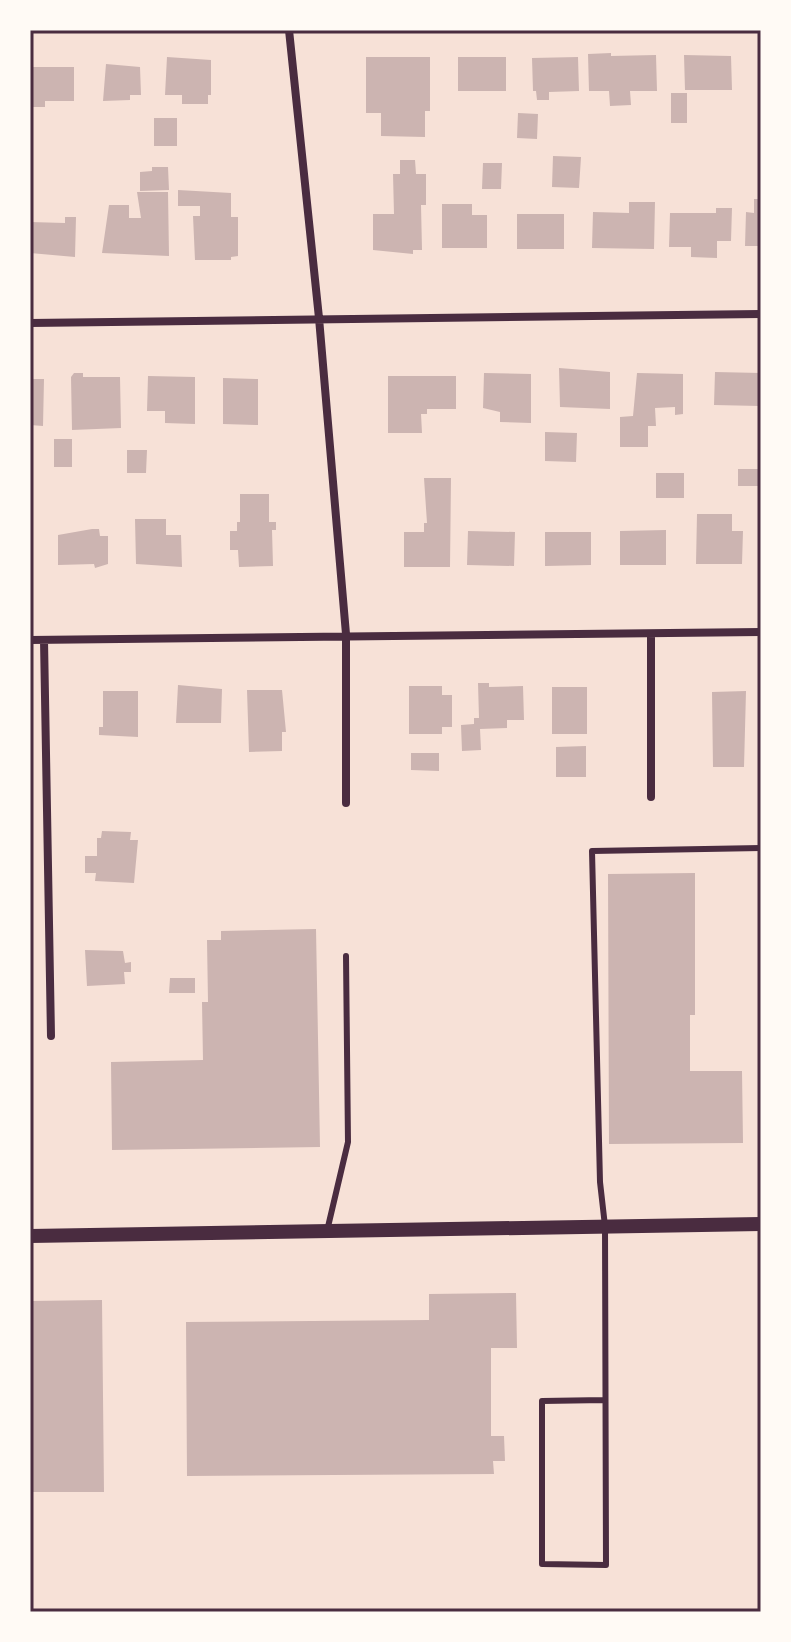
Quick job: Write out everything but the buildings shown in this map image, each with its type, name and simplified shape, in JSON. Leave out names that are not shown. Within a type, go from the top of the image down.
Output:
[{"type":"street","points":[[289,30],[319,318],[346,634],[346,803]]},
{"type":"street","points":[[30,323],[761,314]]},
{"type":"street","points":[[30,640],[346,634],[761,632]]},
{"type":"street","points":[[651,634],[651,797]]},
{"type":"street","points":[[44,640],[51,1036]]},
{"type":"street","points":[[30,1236],[761,1224]]},
{"type":"lane","points":[[605,1400],[542,1401],[542,1564],[606,1565],[605,1226],[600,1182],[592,851],[761,848]]},
{"type":"lane","points":[[327,1231],[348,1142],[346,956]]}]
